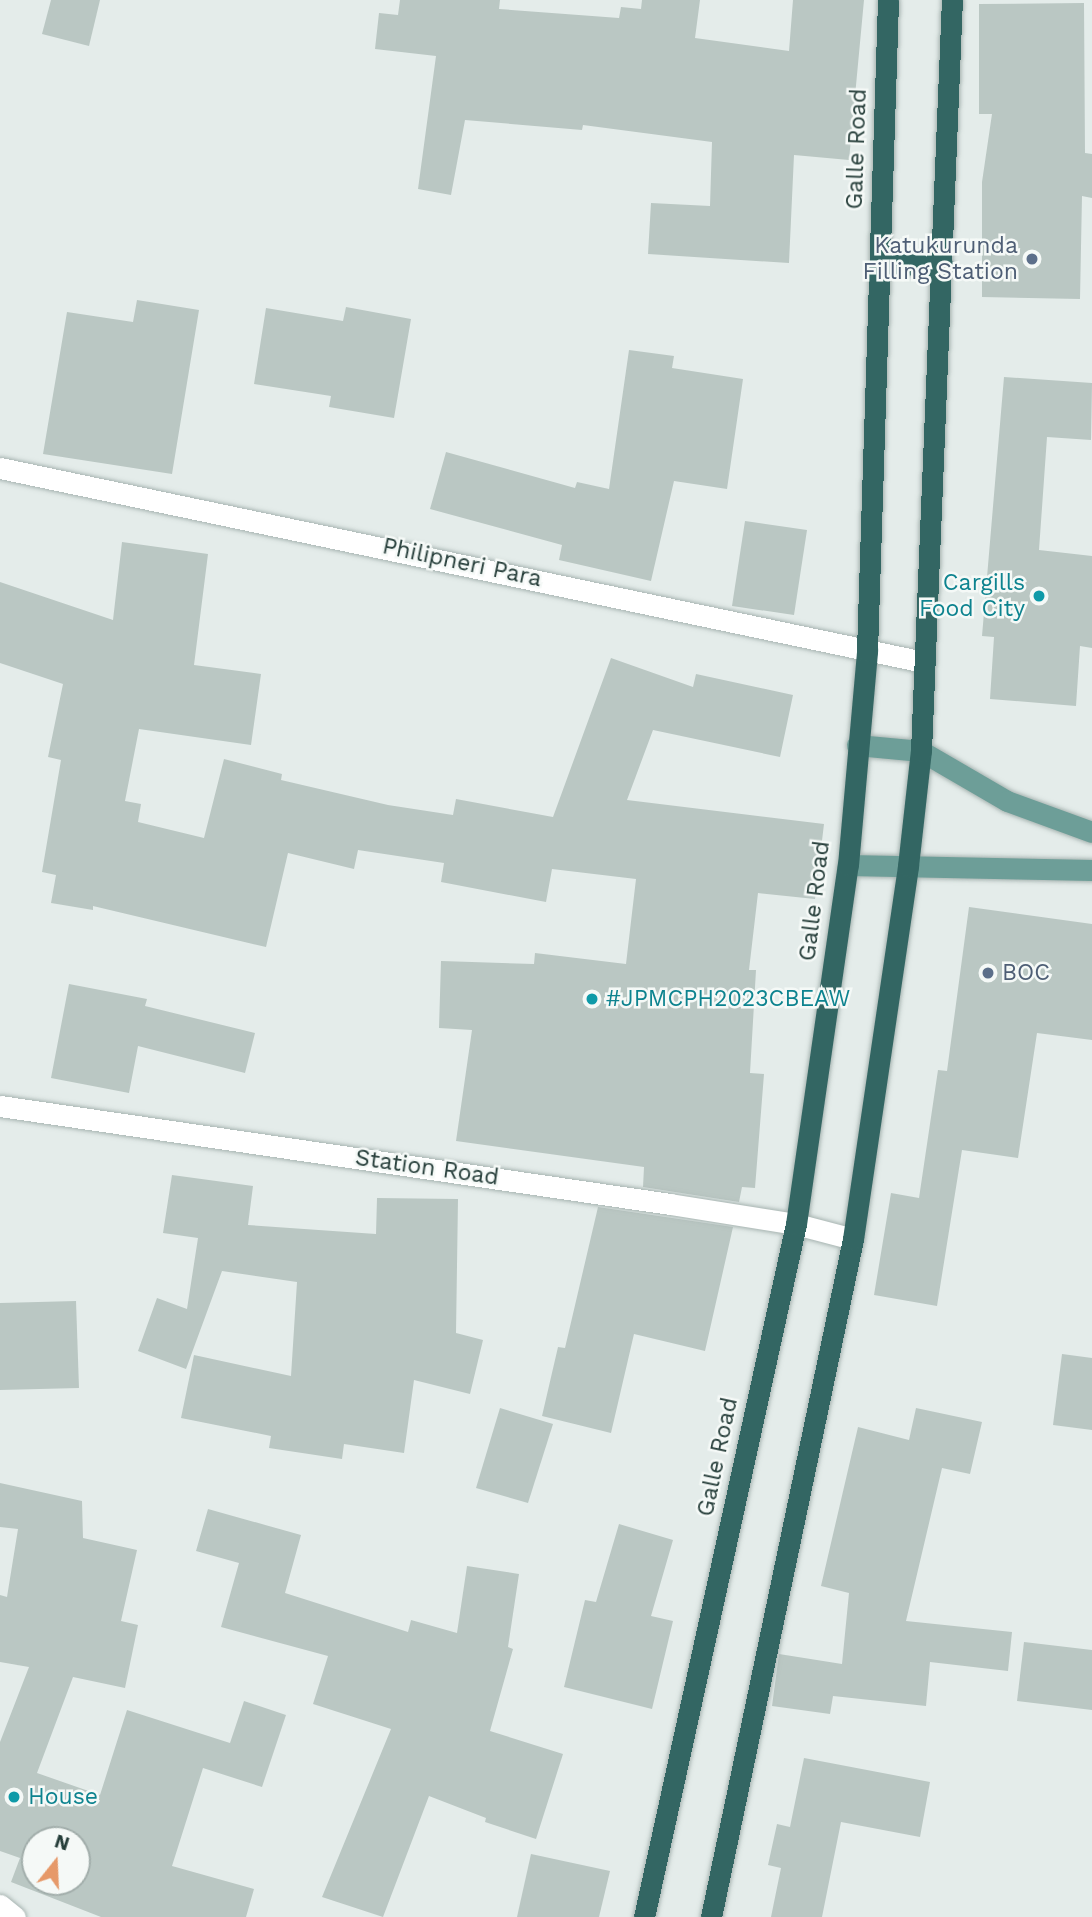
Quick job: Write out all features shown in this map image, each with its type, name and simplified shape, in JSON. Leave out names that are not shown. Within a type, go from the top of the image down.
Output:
[{"type":"highway","name":"Galle Road","points":[[644,1917],[796,1224],[848,864],[867,651],[888,0]]},
{"type":"highway","points":[[711,1917],[853,1239],[908,866],[921,751],[952,0]]},
{"type":"highway","points":[[880,263],[943,266]]},
{"type":"main road","points":[[857,745],[921,751],[1007,801],[1092,832]]},
{"type":"main road","points":[[848,864],[1092,870]]},
{"type":"street","name":"Philipneri Para","points":[[0,468],[497,569],[924,662]]},
{"type":"street","name":"Station Road","points":[[0,1106],[796,1224],[853,1239]]},
{"type":"street","points":[[0,1905],[15,1917]]},
{"type":"building","points":[[51,0],[100,0],[89,46],[42,34]]},
{"type":"building","points":[[400,0],[500,0],[499,9],[619,18],[621,7],[641,9],[642,0],[700,0],[695,38],[789,51],[793,0],[864,0],[849,160],[794,155],[789,263],[648,254],[651,203],[710,206],[712,142],[583,125],[582,130],[465,120],[451,195],[418,189],[436,56],[375,49],[379,13],[398,15]]},
{"type":"building","points":[[1084,3],[1085,153],[1092,154],[1092,198],[1082,196],[1080,299],[982,297],[982,182],[992,114],[979,114],[979,4]]},
{"type":"building","points":[[137,300],[199,310],[172,474],[43,454],[67,312],[133,322]]},
{"type":"building","points":[[346,307],[411,319],[394,418],[329,407],[331,396],[254,384],[266,308],[343,321]]},
{"type":"building","points":[[629,350],[674,356],[672,368],[743,379],[727,489],[674,481],[651,581],[559,560],[562,545],[430,509],[446,452],[575,488],[577,482],[609,489]]},
{"type":"building","points":[[1004,377],[1092,383],[1091,440],[1047,437],[1039,550],[1092,556],[1092,648],[1080,646],[1076,706],[990,699],[994,637],[982,636]]},
{"type":"building","points":[[745,521],[807,530],[794,615],[732,606]]},
{"type":"building","points":[[122,542],[208,554],[194,665],[261,674],[251,745],[139,729],[125,801],[141,804],[138,822],[204,838],[224,759],[282,774],[281,780],[388,805],[453,815],[456,799],[553,817],[611,658],[693,687],[696,674],[793,695],[780,757],[653,730],[627,800],[824,824],[815,899],[758,893],[749,970],[756,970],[750,1073],[764,1074],[755,1188],[742,1187],[739,1202],[643,1187],[644,1167],[456,1141],[472,1030],[439,1028],[441,961],[534,964],[535,953],[626,964],[636,879],[552,869],[546,902],[441,882],[444,863],[358,850],[354,869],[288,853],[266,947],[93,906],[93,910],[51,903],[56,875],[42,872],[61,760],[48,757],[63,684],[0,663],[0,582],[113,620]]},
{"type":"building","points":[[969,907],[1092,924],[1092,1040],[1037,1033],[1018,1158],[962,1150],[937,1306],[874,1295],[891,1193],[919,1198],[938,1070],[947,1071]]},
{"type":"building","points":[[69,984],[147,999],[145,1006],[255,1033],[245,1073],[138,1046],[129,1093],[51,1078]]},
{"type":"building","points":[[172,1175],[253,1186],[248,1225],[376,1234],[377,1198],[458,1199],[456,1333],[483,1340],[470,1394],[414,1380],[404,1453],[344,1444],[342,1459],[269,1448],[271,1436],[181,1418],[194,1355],[291,1376],[297,1282],[222,1271],[186,1369],[138,1351],[157,1298],[187,1309],[198,1238],[163,1233]]},
{"type":"building","points":[[598,1207],[733,1227],[705,1351],[634,1334],[611,1433],[542,1416],[558,1347],[565,1348]]},
{"type":"building","points":[[76,1301],[79,1388],[0,1390],[0,1303]]},
{"type":"building","points":[[1062,1354],[1092,1358],[1092,1430],[1053,1425]]},
{"type":"building","points":[[500,1408],[553,1424],[528,1503],[476,1488]]},
{"type":"building","points":[[916,1408],[982,1422],[970,1474],[942,1468],[906,1621],[1012,1632],[1008,1671],[930,1662],[926,1706],[833,1696],[830,1714],[772,1706],[779,1654],[842,1664],[849,1593],[821,1586],[858,1427],[909,1440]]},
{"type":"building","points":[[0,1483],[82,1501],[83,1538],[137,1550],[121,1621],[138,1625],[125,1688],[73,1677],[37,1773],[100,1795],[127,1710],[230,1743],[244,1701],[286,1715],[262,1787],[203,1768],[172,1866],[254,1889],[246,1917],[101,1917],[47,1896],[91,1896],[91,1826],[21,1826],[21,1886],[11,1882],[20,1858],[0,1851],[0,1742],[29,1667],[0,1662],[0,1595],[7,1597],[18,1529],[0,1527]]},
{"type":"building","points":[[208,1509],[301,1535],[285,1593],[408,1632],[411,1620],[457,1633],[467,1566],[519,1574],[508,1647],[513,1649],[490,1731],[563,1754],[536,1839],[485,1822],[486,1818],[429,1796],[383,1917],[322,1897],[391,1729],[313,1704],[328,1656],[221,1627],[239,1563],[196,1551]]},
{"type":"building","points":[[619,1524],[673,1540],[651,1616],[673,1621],[652,1709],[564,1687],[585,1600],[596,1602]]},
{"type":"building","points":[[1024,1642],[1092,1650],[1092,1710],[1017,1701]]},
{"type":"building","points":[[804,1758],[930,1782],[920,1837],[841,1822],[822,1917],[771,1917],[781,1868],[768,1865],[777,1824],[790,1827]]},
{"type":"building","points":[[531,1854],[610,1871],[599,1917],[517,1917]]},
{"type":"place","name":"Katukurunda Filling Station","points":[[1032,259]]},
{"type":"place","name":"Cargills Food City","points":[[1039,596]]},
{"type":"place","name":"BOC","points":[[988,973]]},
{"type":"place","name":"#JPMCPH2023CBEAW","points":[[592,999]]},
{"type":"place","name":"House","points":[[14,1797]]}]
